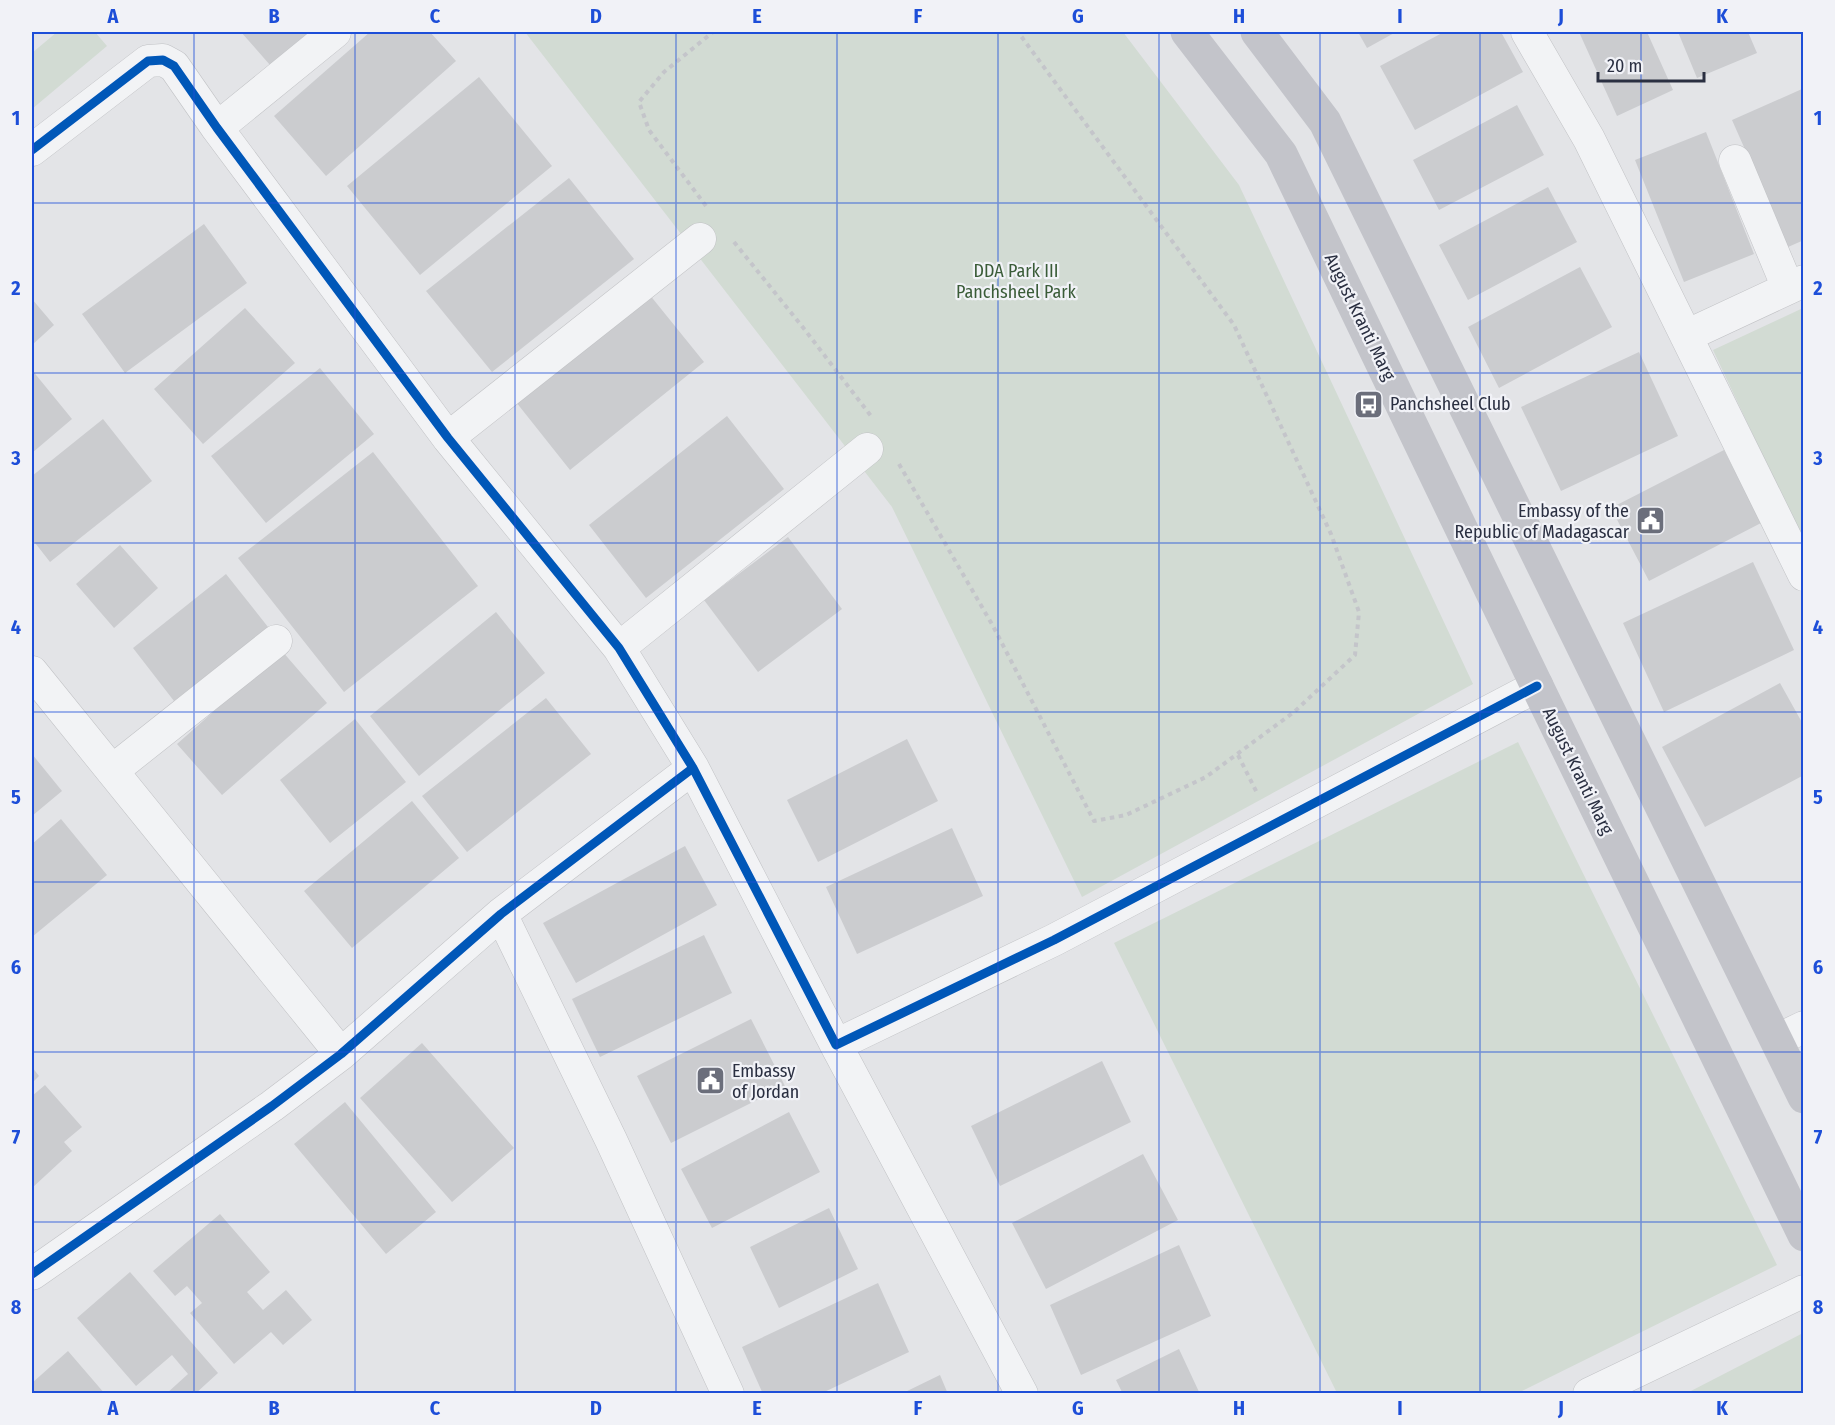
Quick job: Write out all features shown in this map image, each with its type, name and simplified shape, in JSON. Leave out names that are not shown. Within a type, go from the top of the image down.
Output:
[{"type":"main road","name":"August Kranti Marg","points":[[1187,32],[1281,154],[1803,1235]]},
{"type":"main road","points":[[1257,32],[1325,122],[1790,1034],[1803,1096]]},
{"type":"street","points":[[217,128],[335,32]]},
{"type":"street","points":[[1527,32],[1589,139],[1803,575]]},
{"type":"street","points":[[32,150],[148,61],[163,60],[174,66],[217,128],[448,438],[619,648],[693,768],[836,1045],[1022,1394]]},
{"type":"street","points":[[1686,336],[1796,285],[1735,161]]},
{"type":"street","points":[[448,438],[714,237]]},
{"type":"street","points":[[619,648],[870,435]]},
{"type":"street","points":[[112,771],[276,641]]},
{"type":"street","points":[[32,672],[340,1054]]},
{"type":"street","points":[[836,1045],[1054,940],[1537,686]]},
{"type":"street","points":[[32,1274],[272,1106],[340,1054],[501,914],[693,768]]},
{"type":"street","points":[[501,914],[611,1140],[728,1394]]},
{"type":"street","points":[[1589,1394],[1803,1292]]},
{"type":"path","points":[[708,209],[649,130],[639,102],[664,72],[713,32]]},
{"type":"path","points":[[897,462],[993,626],[1094,821],[1126,814],[1206,777],[1294,712],[1355,655],[1359,612],[1331,534],[1234,325],[1018,32]]},
{"type":"path","points":[[714,237],[806,330],[870,435]]},
{"type":"path","points":[[1238,755],[1274,825]]},
{"type":"green space","points":[[57,32],[95,32],[107,46],[32,109],[32,53]]},
{"type":"green space","name":"DDA Park III Panchsheel Park","points":[[525,32],[1123,32],[1239,185],[1473,684],[1082,897],[892,507]]},
{"type":"green space","points":[[1803,308],[1803,541],[1713,350]]},
{"type":"green space","points":[[1518,742],[1777,1265],[1518,1393],[1337,1393],[1114,943]]},
{"type":"green space","points":[[1803,1333],[1803,1393],[1687,1393]]},
{"type":"building","points":[[241,32],[324,32],[277,73]]},
{"type":"building","points":[[370,32],[430,32],[456,61],[326,176],[274,116]]},
{"type":"building","points":[[1358,32],[1396,32],[1367,48]]},
{"type":"building","points":[[1444,32],[1501,32],[1523,72],[1415,130],[1380,66]]},
{"type":"building","points":[[1579,32],[1647,32],[1673,90],[1617,116]]},
{"type":"building","points":[[1678,32],[1748,32],[1757,53],[1697,78]]},
{"type":"building","points":[[479,77],[552,166],[420,275],[347,186]]},
{"type":"building","points":[[1802,89],[1804,93],[1804,240],[1788,247],[1732,120]]},
{"type":"building","points":[[1517,105],[1544,155],[1439,210],[1413,160]]},
{"type":"building","points":[[1706,132],[1754,254],[1684,282],[1635,160]]},
{"type":"building","points":[[569,178],[634,259],[492,372],[426,291]]},
{"type":"building","points":[[1548,187],[1577,242],[1468,300],[1439,245]]},
{"type":"building","points":[[204,224],[247,283],[125,373],[82,314]]},
{"type":"building","points":[[1580,267],[1612,327],[1499,388],[1468,327]]},
{"type":"building","points":[[649,294],[704,362],[570,470],[516,402]]},
{"type":"building","points":[[32,299],[54,325],[32,345]]},
{"type":"building","points":[[245,308],[295,363],[203,444],[154,389]]},
{"type":"building","points":[[1639,352],[1678,436],[1561,491],[1521,407]]},
{"type":"building","points":[[320,368],[374,434],[266,523],[211,456]]},
{"type":"building","points":[[32,370],[72,419],[32,453]]},
{"type":"building","points":[[727,416],[784,489],[646,598],[589,525]]},
{"type":"building","points":[[103,419],[152,481],[50,562],[32,539],[32,476]]},
{"type":"building","points":[[1724,450],[1761,523],[1649,581],[1611,508]]},
{"type":"building","points":[[373,452],[478,586],[344,692],[238,558]]},
{"type":"building","points":[[788,537],[842,609],[758,672],[704,600]]},
{"type":"building","points":[[120,545],[158,588],[114,628],[76,584]]},
{"type":"building","points":[[1753,562],[1794,650],[1664,712],[1623,623]]},
{"type":"building","points":[[226,574],[268,627],[174,701],[133,648]]},
{"type":"building","points":[[496,612],[545,673],[419,776],[370,716]]},
{"type":"building","points":[[282,651],[327,703],[222,795],[177,744]]},
{"type":"building","points":[[1780,683],[1804,726],[1804,775],[1705,827],[1662,747]]},
{"type":"building","points":[[546,698],[591,754],[467,852],[422,796]]},
{"type":"building","points":[[355,719],[406,782],[330,843],[280,780]]},
{"type":"building","points":[[907,739],[938,801],[818,862],[787,800]]},
{"type":"building","points":[[32,754],[62,791],[32,816]]},
{"type":"building","points":[[412,801],[459,858],[352,948],[304,891]]},
{"type":"building","points":[[61,819],[107,875],[32,937],[32,844]]},
{"type":"building","points":[[952,828],[983,896],[857,954],[826,887]]},
{"type":"building","points":[[685,846],[717,905],[576,983],[543,923]]},
{"type":"building","points":[[704,935],[732,993],[600,1057],[572,999]]},
{"type":"building","name":"Embassy of Jordan","points":[[751,1019],[785,1086],[671,1143],[637,1076]]},
{"type":"building","points":[[422,1043],[514,1148],[452,1202],[360,1098]]},
{"type":"building","points":[[1102,1061],[1131,1122],[1000,1186],[971,1126]]},
{"type":"building","points":[[32,1067],[39,1076],[32,1083]]},
{"type":"building","points":[[45,1085],[82,1127],[64,1142],[72,1151],[32,1188],[32,1096]]},
{"type":"building","points":[[345,1102],[436,1212],[386,1254],[294,1144]]},
{"type":"building","points":[[789,1112],[820,1172],[712,1228],[681,1169]]},
{"type":"building","points":[[1143,1154],[1178,1220],[1046,1289],[1012,1223]]},
{"type":"building","points":[[829,1208],[858,1269],[779,1308],[750,1247]]},
{"type":"building","points":[[220,1214],[270,1272],[247,1292],[263,1310],[286,1290],[312,1320],[283,1345],[271,1332],[234,1364],[190,1313],[202,1303],[187,1286],[175,1296],[153,1271]]},
{"type":"building","points":[[1179,1245],[1211,1316],[1081,1375],[1050,1305]]},
{"type":"building","points":[[130,1272],[218,1373],[195,1394],[166,1394],[188,1374],[172,1355],[136,1386],[77,1318]]},
{"type":"building","points":[[878,1283],[909,1352],[820,1394],[763,1394],[742,1347]]},
{"type":"building","points":[[1179,1349],[1200,1394],[1123,1394],[1116,1380]]},
{"type":"building","points":[[68,1351],[105,1394],[32,1394],[32,1383]]},
{"type":"building","points":[[940,1375],[948,1394],[901,1394]]},
{"type":"cycle path","points":[[32,150],[148,61],[163,60],[174,66],[217,128],[448,438],[619,648],[693,768]]},
{"type":"cycle path","points":[[32,1274],[272,1106],[341,1054],[501,914],[693,768],[836,1045],[1054,940],[1537,686]]},
{"type":"place","name":"Panchsheel Club","points":[[1369,404]]},
{"type":"place","name":"Embassy of the Republic of Madagascar","points":[[1650,521]]},
{"type":"place","name":"Embassy of Jordan","points":[[711,1081]]}]
